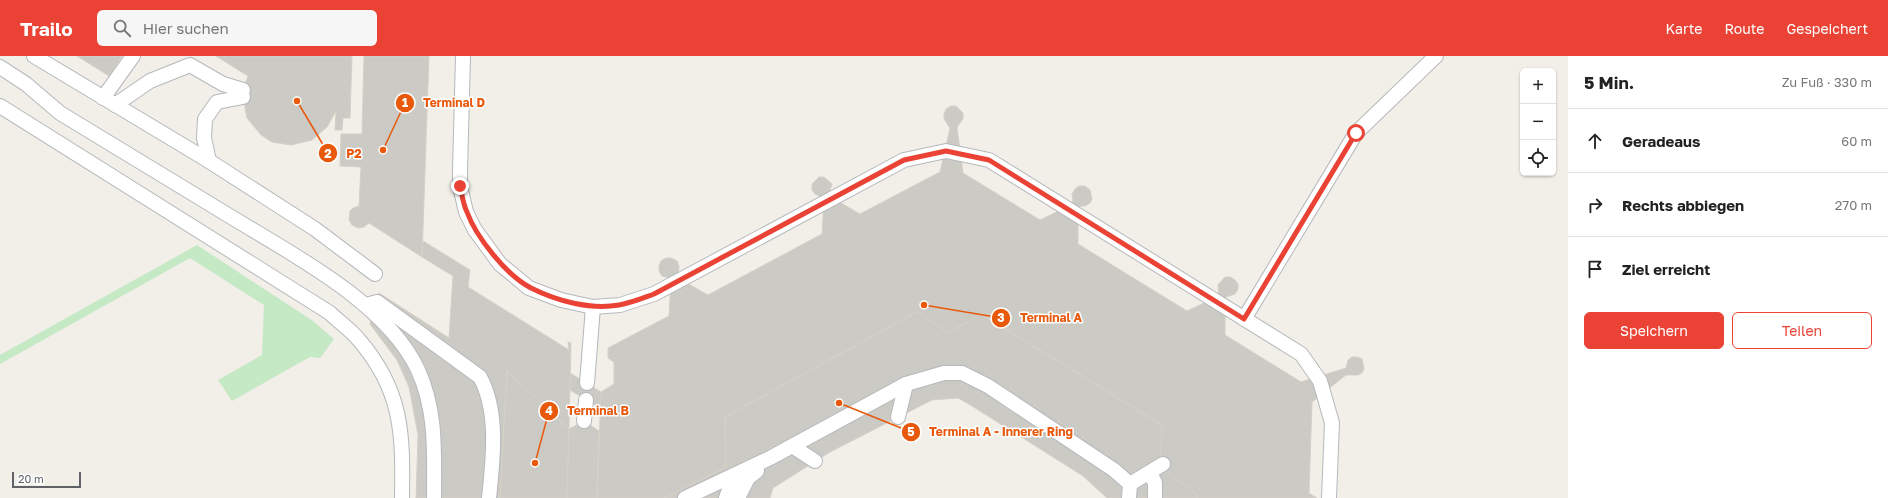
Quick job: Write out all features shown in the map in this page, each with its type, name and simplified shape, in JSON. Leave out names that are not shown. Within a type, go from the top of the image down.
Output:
[{"type":"lane","points":[[34,56],[109,102],[209,160],[315,230],[375,274]]},
{"type":"lane","points":[[109,102],[133,56]]},
{"type":"lane","points":[[463,56],[460,186],[466,212],[475,230],[500,264],[529,288],[561,300],[593,306],[620,305],[654,294],[904,160],[946,151],[989,160],[1301,354],[1320,381],[1332,423],[1329,498]]},
{"type":"lane","points":[[1244,319],[1356,133],[1436,56]]},
{"type":"lane","points":[[109,102],[150,81],[190,64],[243,94],[217,102],[205,119],[204,138],[209,160]]},
{"type":"lane","points":[[0,67],[26,84],[60,113],[311,266],[366,305],[399,339],[418,370],[432,413],[434,442],[434,498]]},
{"type":"lane","points":[[0,106],[330,313],[359,339],[383,375],[397,408],[402,445],[402,498]]},
{"type":"lane","points":[[366,305],[376,302],[480,377],[488,391],[491,409],[492,472],[489,498]]},
{"type":"lane","points":[[587,383],[593,306]]},
{"type":"lane","points":[[726,498],[732,481],[770,458],[906,384],[944,373],[962,373],[988,386],[1114,470],[1130,484]]},
{"type":"lane","points":[[898,418],[906,384]]},
{"type":"lane","points":[[584,421],[586,400]]},
{"type":"lane","points":[[792,446],[815,461]]},
{"type":"lane","points":[[684,498],[770,458]]},
{"type":"lane","points":[[738,498],[748,478],[770,458]]},
{"type":"lane","points":[[1130,484],[1163,464]]},
{"type":"lane","points":[[1150,473],[1155,483],[1155,498]]},
{"type":"lane","points":[[1129,498],[1130,484]]},
{"type":"green space","points":[[197,245],[313,321],[334,339],[320,358],[310,357],[232,401],[218,380],[262,355],[264,305],[190,258],[0,364],[0,355]]},
{"type":"building","points":[[77,56],[122,56],[109,76]]},
{"type":"building","points":[[216,56],[352,56],[350,118],[343,118],[342,130],[335,130],[336,111],[327,127],[312,140],[291,145],[272,142],[261,135],[247,118],[243,90],[248,76]]},
{"type":"building","points":[[364,56],[429,56],[422,257],[369,223],[364,227],[358,228],[352,225],[349,220],[350,211],[359,206],[361,167],[340,166],[341,134],[362,134]]},
{"type":"building","points":[[951,106],[956,106],[963,113],[963,119],[957,127],[963,173],[1040,220],[1071,205],[1073,201],[1072,194],[1075,189],[1079,186],[1085,186],[1090,190],[1092,199],[1090,203],[1085,206],[1081,206],[1078,209],[1078,244],[1187,311],[1219,296],[1218,285],[1225,277],[1230,277],[1235,280],[1238,284],[1238,289],[1235,294],[1226,297],[1225,300],[1225,335],[1301,382],[1346,368],[1348,360],[1352,357],[1362,359],[1364,369],[1362,373],[1358,375],[1346,375],[1312,402],[1309,493],[1317,498],[1197,498],[1197,494],[1160,468],[1162,425],[981,314],[948,333],[917,312],[725,417],[726,467],[664,498],[597,498],[601,392],[614,384],[614,362],[608,358],[608,348],[669,316],[671,281],[670,278],[662,276],[659,271],[661,261],[666,258],[671,258],[677,261],[679,266],[678,278],[708,295],[822,234],[824,199],[815,194],[812,190],[812,184],[819,177],[824,177],[832,184],[829,194],[831,197],[860,214],[940,172],[950,128],[944,119],[944,114],[946,109]]},
{"type":"building","points":[[423,241],[470,270],[468,287],[569,350],[568,342],[571,343],[569,429],[507,371],[500,498],[416,498],[418,435],[409,387],[397,360],[370,324],[379,293],[449,338],[453,276],[422,257]]},
{"type":"building","points":[[917,312],[948,333],[981,314],[1162,425],[1160,468],[1197,494],[1197,498],[1107,498],[1083,476],[958,398],[932,400],[830,452],[773,488],[770,498],[664,498],[726,467],[725,417]]},
{"type":"building","points":[[507,371],[569,429],[567,498],[500,498]]},
{"type":"building","points":[[570,373],[601,392],[600,408],[570,390]]},
{"type":"building","points":[[584,421],[599,431],[597,498],[567,498],[569,429]]},
{"type":"place","name":"P2","points":[[297,101]]},
{"type":"place","name":"Terminal D","points":[[383,150]]},
{"type":"place","name":"Terminal A","points":[[924,305]]},
{"type":"place","name":"Terminal A - Innerer Ring","points":[[839,403]]},
{"type":"place","name":"Terminal B","points":[[535,463]]},
{"type":"route","points":[[460,186],[466,212],[475,230],[500,264],[529,288],[561,300],[593,306],[620,305],[654,294],[904,160],[946,151],[989,160],[1244,319],[1356,133]]}]
